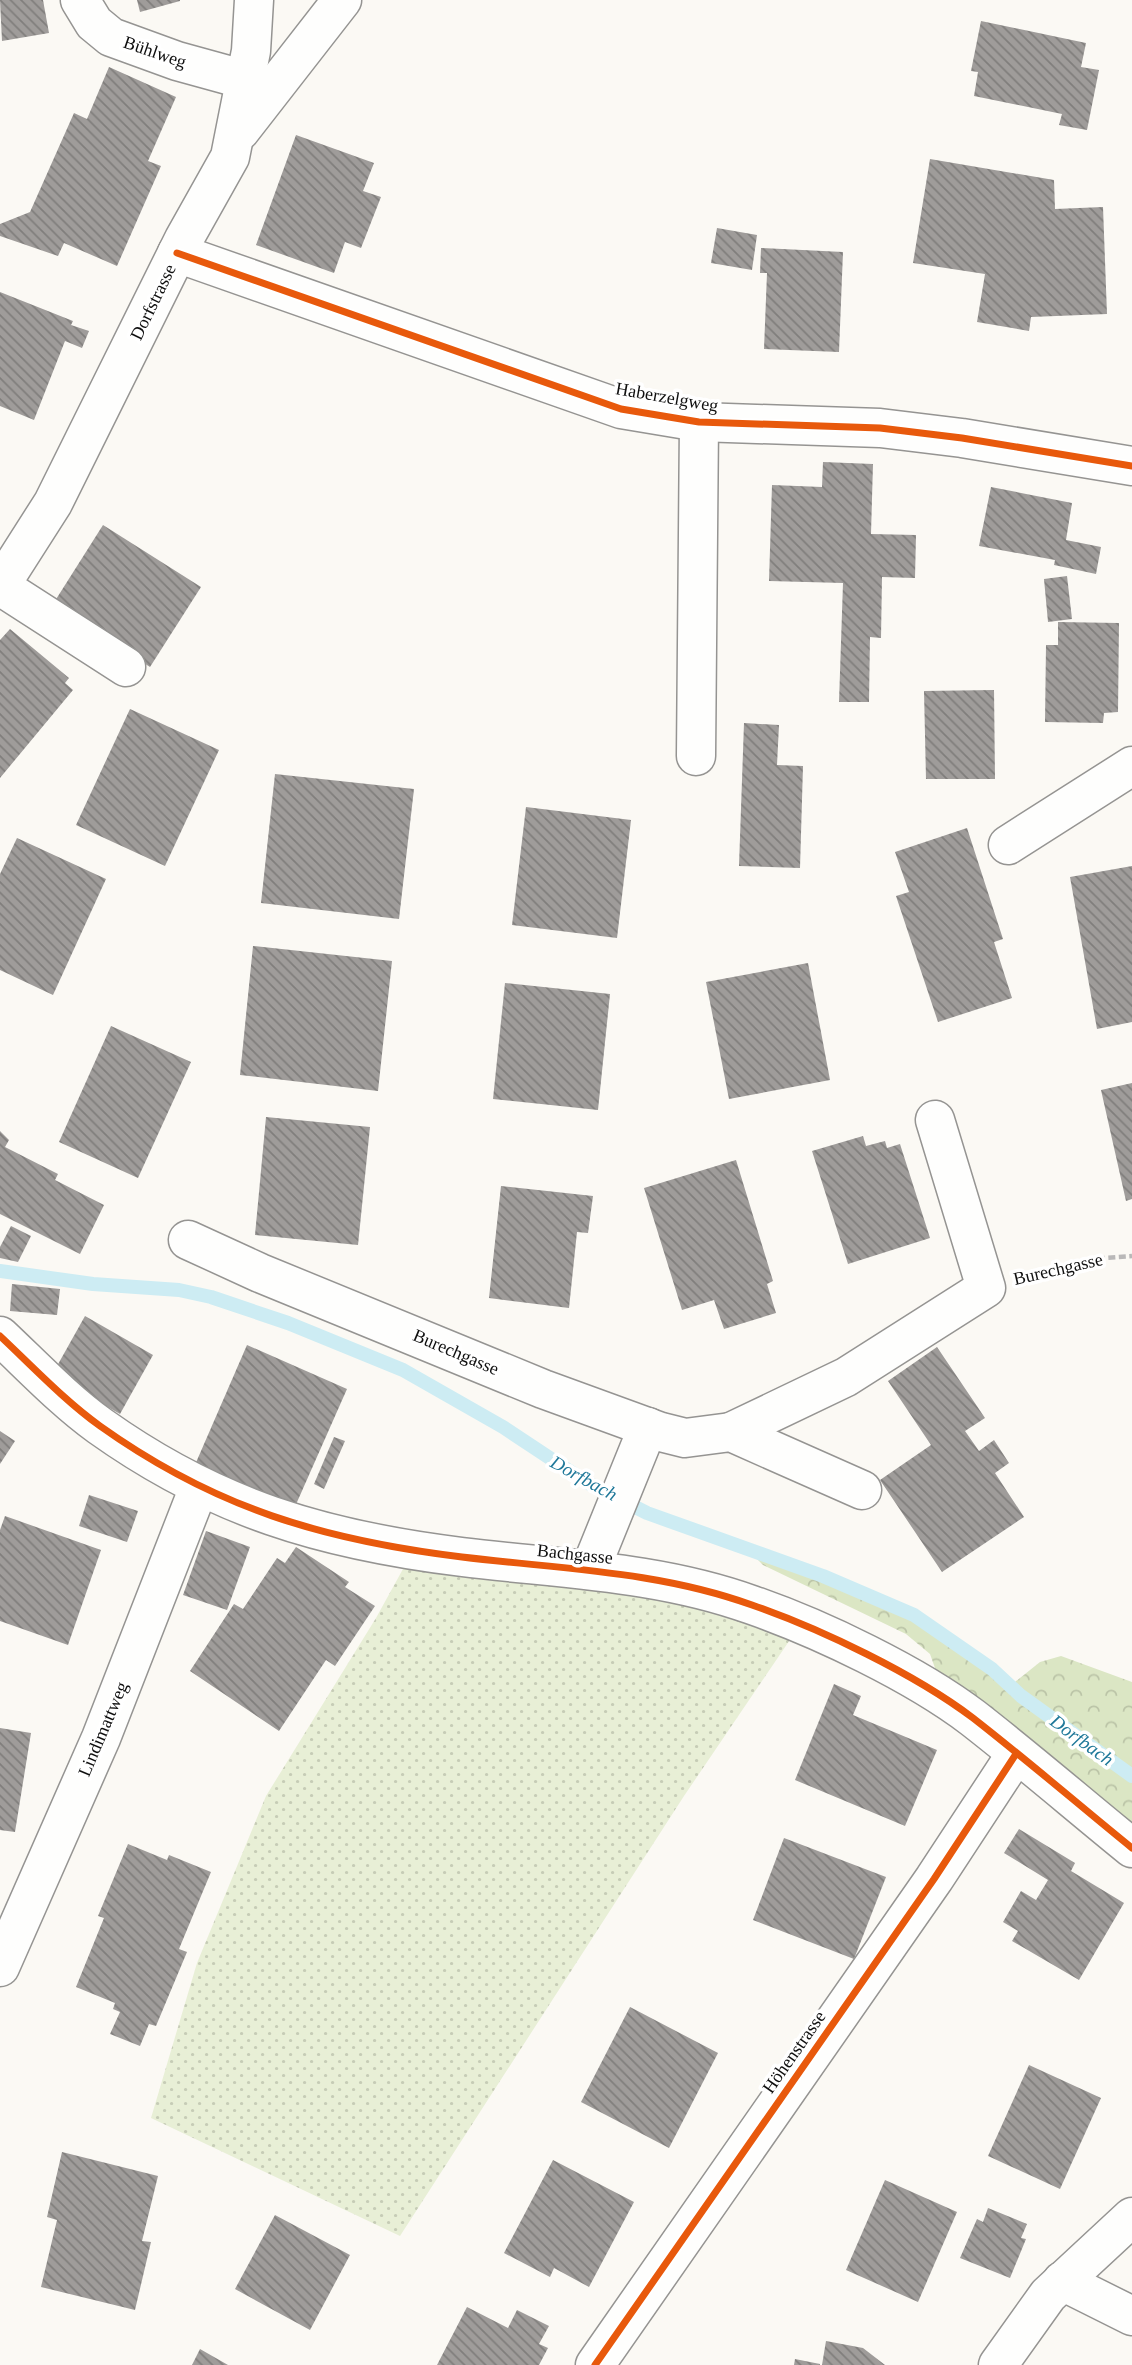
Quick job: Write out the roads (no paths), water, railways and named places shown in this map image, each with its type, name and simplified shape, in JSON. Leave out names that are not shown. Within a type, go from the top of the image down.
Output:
[{"type":"street","name":"Bühlweg","points":[[80,0],[94,23],[111,37],[177,61],[246,80]]},
{"type":"street","name":"Dorfstrasse","points":[[126,667],[0,586],[53,503],[177,253],[230,157],[246,80],[254,0]]},
{"type":"street","points":[[234,138],[342,0]]},
{"type":"street","name":"Haberzelgweg","points":[[177,253],[621,409],[699,422],[880,428],[962,438],[1132,466]]},
{"type":"street","name":"Haberzelgweg","points":[[696,756],[699,422]]},
{"type":"street","points":[[1008,845],[1132,766]]},
{"type":"street","name":"Burechgasse","points":[[188,1240],[260,1273],[543,1389],[648,1427],[685,1438],[731,1432],[846,1377],[986,1288],[935,1120]]},
{"type":"street","name":"Bachgasse","points":[[0,1336],[97,1424],[199,1487],[265,1515],[328,1534],[460,1557],[672,1581],[752,1605],[800,1625],[930,1690],[972,1717],[1132,1848]]},
{"type":"street","points":[[590,1570],[648,1427]]},
{"type":"street","points":[[731,1432],[862,1490]]},
{"type":"street","name":"Lindimattweg","points":[[0,1967],[101,1738],[199,1487]]},
{"type":"street","name":"Höhenstrasse","points":[[594,2365],[934,1880],[1016,1754]]},
{"type":"street","points":[[998,2365],[1048,2295],[1132,2217]]},
{"type":"street","points":[[1062,2281],[1132,2316]]},
{"type":"waterway","name":"Dorfbach","points":[[0,1271],[93,1284],[179,1290],[211,1297],[288,1323],[403,1370],[503,1427],[586,1482],[647,1513],[823,1576],[914,1615],[992,1669],[1021,1696],[1132,1776]]}]
